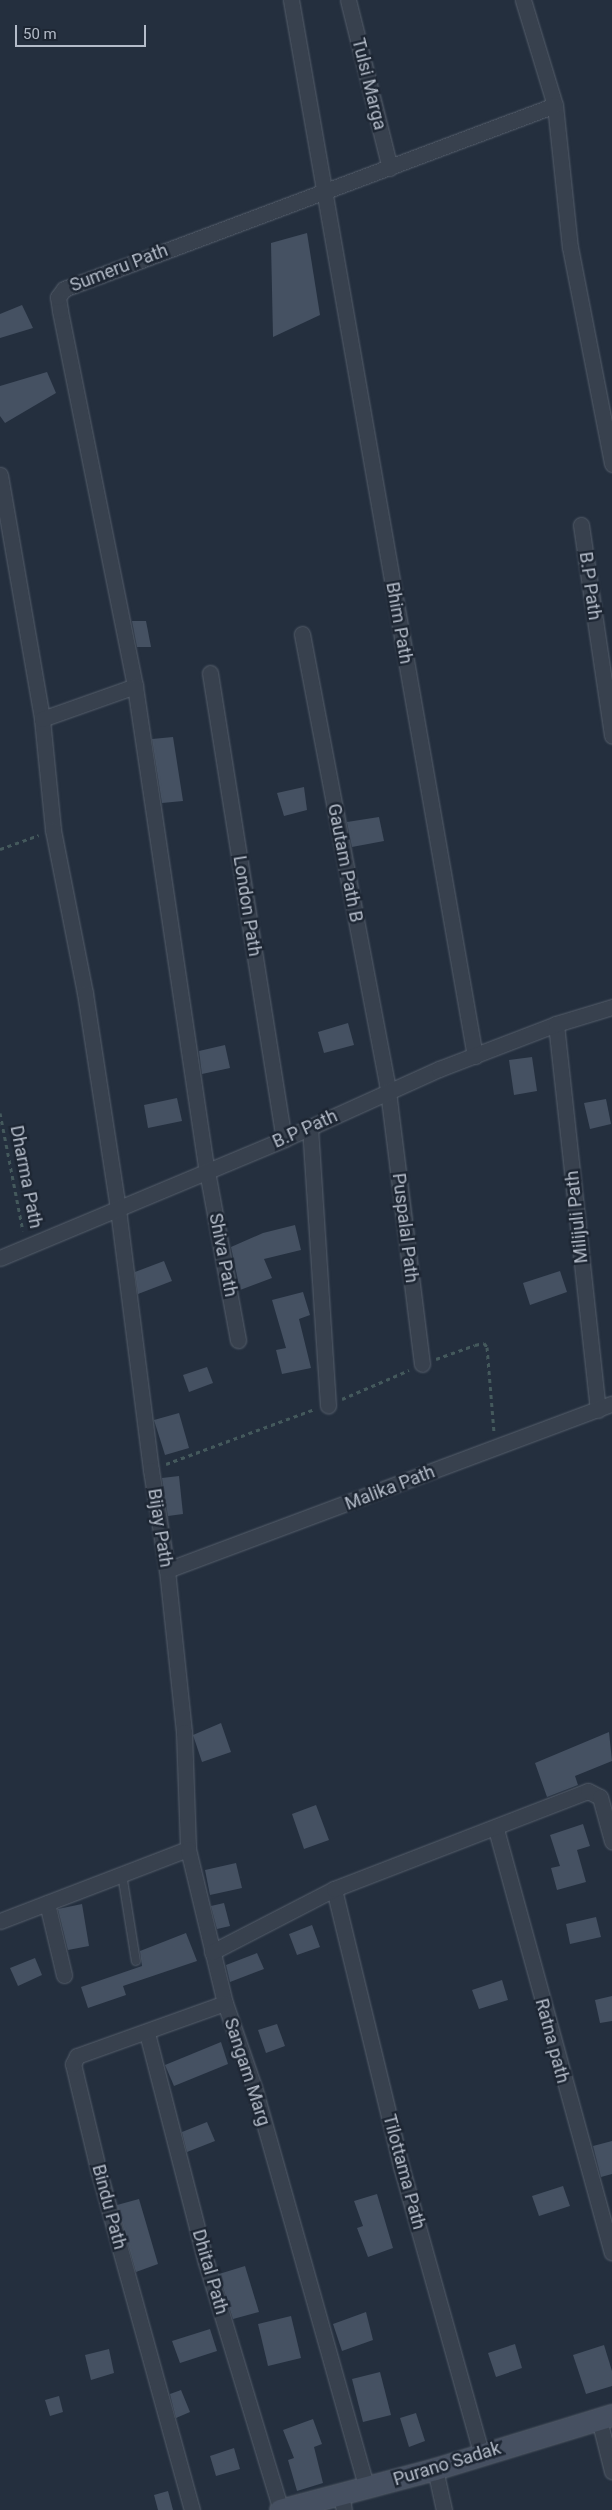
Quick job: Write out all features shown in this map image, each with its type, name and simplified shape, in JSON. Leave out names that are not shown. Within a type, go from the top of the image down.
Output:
[{"type":"main road","name":"Purano Sadak","points":[[280,2510],[342,2502],[367,2488],[434,2470],[481,2453],[605,2417]]},
{"type":"street","name":"Bhim Path","points":[[291,0],[475,1056]]},
{"type":"street","name":"Tulsi Marga","points":[[348,0],[390,168]]},
{"type":"street","points":[[523,0],[555,105],[570,247],[612,464]]},
{"type":"street","name":"Sumeru Path","points":[[207,1171],[135,686],[58,297],[64,288],[555,105]]},
{"type":"street","name":"Bijay Path","points":[[0,475],[42,719],[53,830],[85,993],[118,1209],[150,1470],[167,1570],[184,1732],[188,1849]]},
{"type":"street","name":"B.P Path","points":[[581,526],[612,736]]},
{"type":"street","name":"Gautam Path B","points":[[302,634],[388,1092]]},
{"type":"street","name":"London Path","points":[[210,673],[284,1139]]},
{"type":"street","points":[[42,719],[135,686]]},
{"type":"street","name":"B.P Path","points":[[0,1258],[284,1139],[388,1092],[475,1056],[556,1024],[612,1007]]},
{"type":"street","name":"Milijuli Path","points":[[556,1024],[605,1407]]},
{"type":"street","name":"Puspalal Path","points":[[388,1092],[422,1364]]},
{"type":"street","points":[[310,1127],[328,1405]]},
{"type":"street","name":"Shiva Path","points":[[207,1171],[238,1340]]},
{"type":"street","name":"Malika Path","points":[[167,1570],[605,1407]]},
{"type":"street","points":[[212,1952],[334,1889],[496,1829],[588,1791],[600,1797],[612,1841]]},
{"type":"street","name":"Ratna path","points":[[496,1829],[612,2252]]},
{"type":"street","points":[[0,1921],[188,1849]]},
{"type":"street","name":"Sangam Marg","points":[[188,1849],[225,2004],[254,2087],[367,2488]]},
{"type":"street","name":"Tilottama Path","points":[[334,1889],[401,2166],[481,2453]]},
{"type":"street","points":[[46,1903],[64,1975]]},
{"type":"street","name":"Bindu Path","points":[[192,2510],[99,2173],[73,2064],[77,2056],[225,2004]]},
{"type":"street","name":"Dhital Path","points":[[147,2032],[206,2262],[280,2510]]},
{"type":"street","points":[[605,2417],[612,2470]]},
{"type":"street","points":[[434,2470],[444,2510]]},
{"type":"lane","points":[[122,1873],[136,1961]]},
{"type":"path","points":[[0,849],[53,830]]},
{"type":"path","name":"Dharma Path","points":[[0,1113],[26,1247]]},
{"type":"path","points":[[150,1470],[328,1405],[422,1364],[484,1343],[489,1353],[495,1447]]},
{"type":"building","points":[[307,233],[320,315],[273,337],[271,243]]},
{"type":"building","points":[[22,305],[33,328],[0,338],[0,314]]},
{"type":"building","points":[[47,372],[56,393],[5,423],[0,416],[0,386]]},
{"type":"building","points":[[132,621],[146,621],[151,647],[137,647]]},
{"type":"building","points":[[173,737],[183,801],[162,803],[152,739]]},
{"type":"building","points":[[304,787],[307,810],[284,816],[277,793]]},
{"type":"building","points":[[379,817],[384,841],[352,847],[347,822]]},
{"type":"building","points":[[348,1023],[354,1045],[324,1053],[318,1032]]},
{"type":"building","points":[[225,1045],[230,1068],[202,1074],[199,1051]]},
{"type":"building","points":[[532,1057],[537,1091],[514,1095],[509,1060]]},
{"type":"building","points":[[177,1098],[182,1121],[148,1128],[144,1105]]},
{"type":"building","points":[[606,1099],[611,1124],[590,1129],[584,1103]]},
{"type":"building","points":[[295,1225],[301,1250],[264,1259],[272,1278],[240,1290],[231,1247],[263,1233]]},
{"type":"building","points":[[164,1261],[172,1281],[138,1294],[135,1272]]},
{"type":"building","points":[[560,1271],[567,1292],[530,1305],[523,1283]]},
{"type":"building","points":[[303,1292],[310,1315],[299,1319],[311,1368],[282,1374],[276,1350],[286,1348],[272,1300]]},
{"type":"building","points":[[207,1367],[213,1383],[189,1392],[183,1375]]},
{"type":"building","points":[[179,1413],[189,1448],[165,1455],[154,1420]]},
{"type":"building","points":[[179,1476],[183,1514],[168,1516],[162,1478]]},
{"type":"building","points":[[221,1723],[231,1752],[202,1762],[193,1735]]},
{"type":"building","points":[[609,1732],[612,1761],[575,1776],[578,1785],[547,1797],[535,1763]]},
{"type":"building","points":[[316,1805],[329,1840],[304,1849],[292,1814]]},
{"type":"building","points":[[583,1824],[590,1846],[577,1850],[586,1882],[557,1890],[551,1868],[560,1866],[550,1835]]},
{"type":"building","points":[[236,1863],[242,1888],[210,1895],[205,1870]]},
{"type":"building","points":[[224,1903],[230,1926],[217,1929],[211,1906]]},
{"type":"building","points":[[82,1904],[89,1946],[68,1950],[58,1909]]},
{"type":"building","points":[[596,1917],[601,1937],[570,1944],[566,1924]]},
{"type":"building","points":[[312,1925],[320,1947],[297,1955],[289,1934]]},
{"type":"building","points":[[186,1933],[197,1961],[123,1986],[126,1995],[88,2008],[81,1987],[142,1966],[140,1951]]},
{"type":"building","points":[[257,1953],[264,1969],[230,1982],[226,1965]]},
{"type":"building","points":[[35,1958],[42,1975],[18,1986],[10,1968]]},
{"type":"building","points":[[502,1980],[508,2000],[479,2009],[472,1990]]},
{"type":"building","points":[[612,1996],[612,2021],[600,2023],[595,2000]]},
{"type":"building","points":[[277,2024],[285,2046],[266,2053],[258,2030]]},
{"type":"building","points":[[221,2042],[228,2064],[174,2086],[165,2065]]},
{"type":"building","points":[[207,2122],[215,2141],[187,2152],[182,2132]]},
{"type":"building","points":[[612,2141],[612,2174],[601,2177],[593,2146]]},
{"type":"building","points":[[563,2186],[570,2206],[539,2216],[532,2196]]},
{"type":"building","points":[[377,2194],[393,2248],[368,2257],[357,2228],[363,2226],[354,2201]]},
{"type":"building","points":[[139,2199],[158,2264],[136,2272],[117,2205]]},
{"type":"building","points":[[245,2266],[259,2312],[233,2319],[219,2274]]},
{"type":"building","points":[[366,2312],[373,2340],[342,2351],[333,2324]]},
{"type":"building","points":[[291,2316],[301,2358],[268,2366],[258,2324]]},
{"type":"building","points":[[210,2329],[217,2351],[180,2363],[172,2341]]},
{"type":"building","points":[[515,2344],[522,2368],[496,2377],[488,2353]]},
{"type":"building","points":[[604,2345],[612,2371],[612,2386],[586,2394],[573,2355]]},
{"type":"building","points":[[109,2349],[114,2373],[91,2380],[85,2355]]},
{"type":"building","points":[[380,2372],[391,2415],[363,2422],[352,2379]]},
{"type":"building","points":[[181,2390],[190,2412],[176,2418],[170,2394]]},
{"type":"building","points":[[59,2396],[63,2412],[50,2416],[45,2400]]},
{"type":"building","points":[[416,2413],[425,2441],[409,2447],[400,2418]]},
{"type":"building","points":[[313,2419],[322,2444],[314,2447],[323,2483],[297,2491],[288,2460],[294,2458],[283,2430]]},
{"type":"building","points":[[234,2448],[240,2469],[216,2476],[210,2456]]},
{"type":"building","points":[[168,2491],[173,2510],[158,2510],[154,2495]]}]
